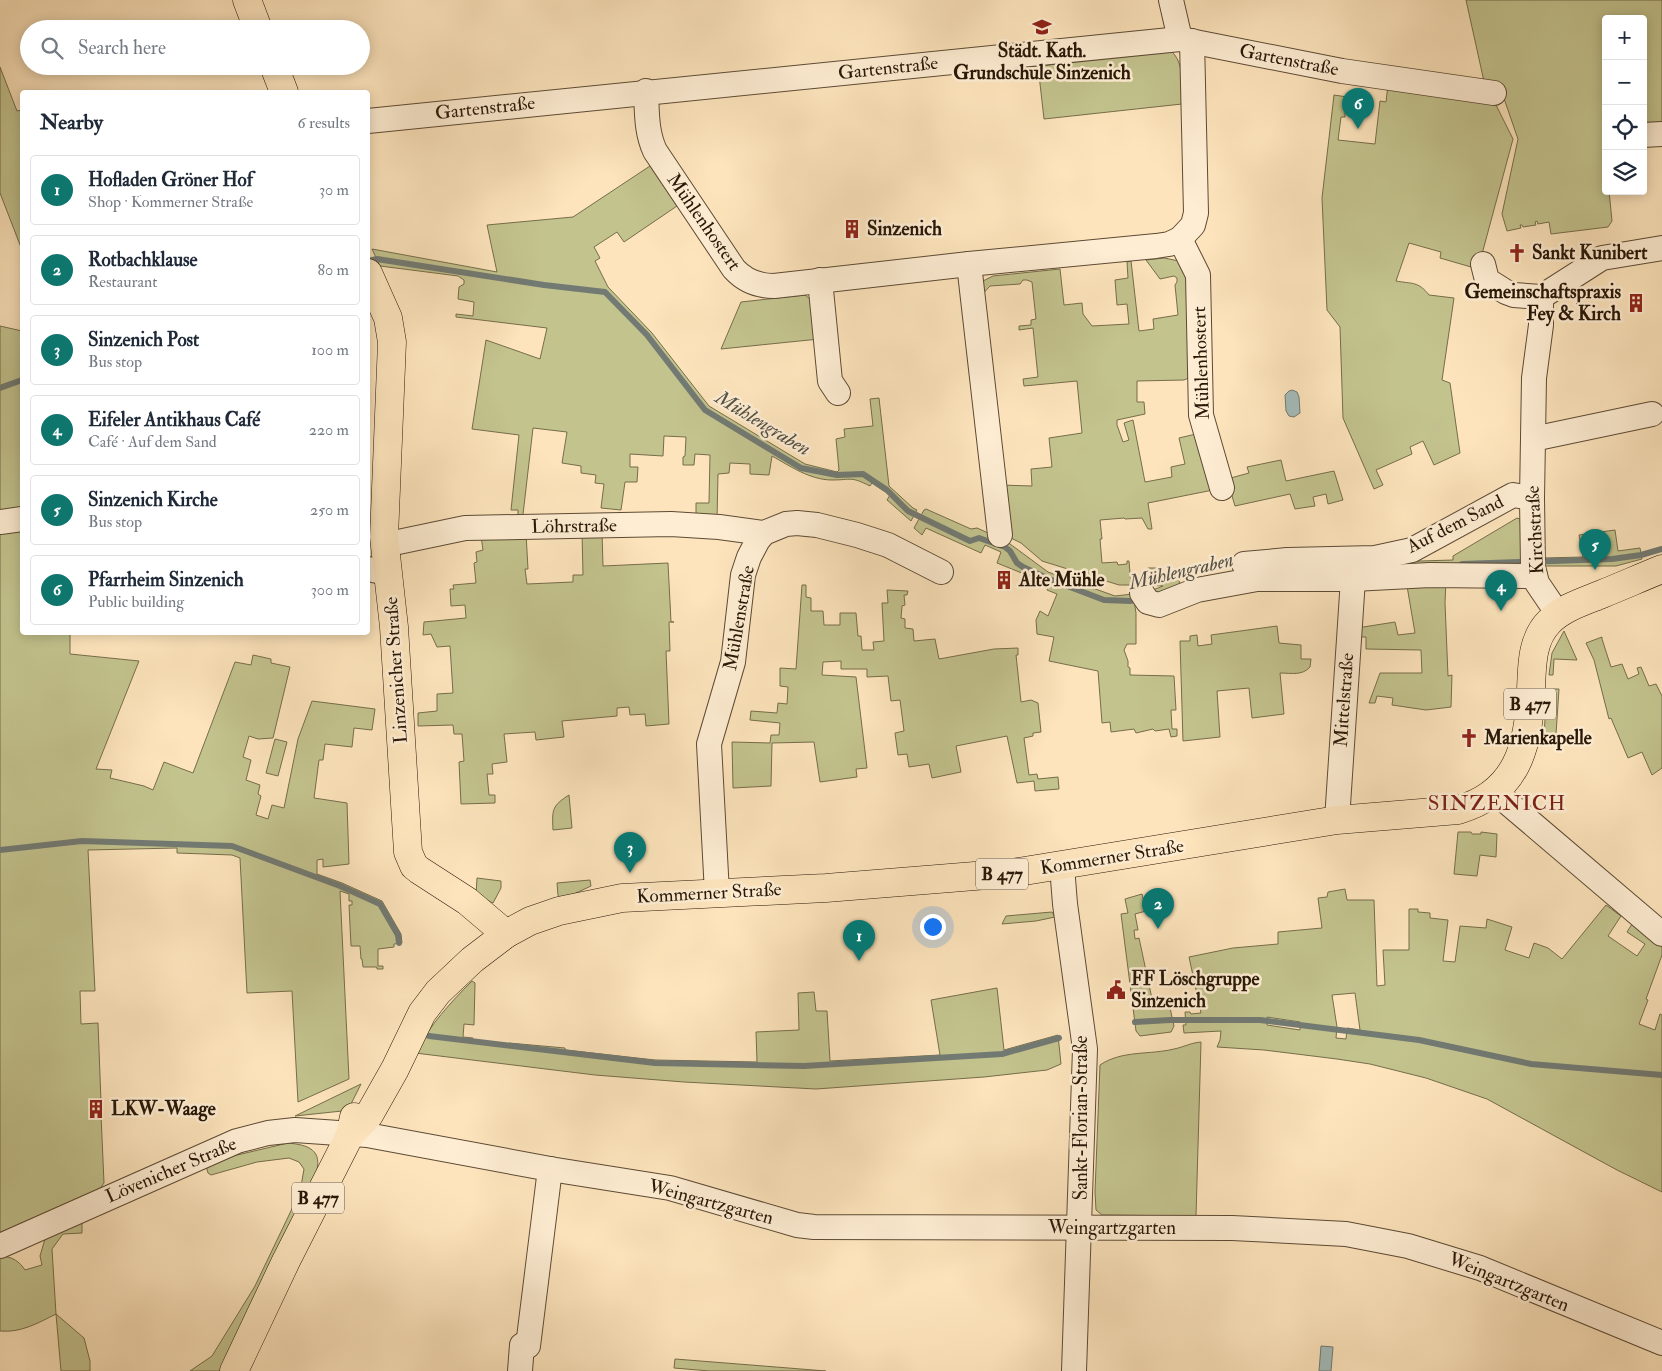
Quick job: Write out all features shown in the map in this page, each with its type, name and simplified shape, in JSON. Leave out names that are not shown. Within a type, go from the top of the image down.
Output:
[{"type":"main road","points":[[247,0],[255,20]]},
{"type":"main road","points":[[277,75],[283,90]]},
{"type":"main road","name":"Linzenicher Straße","points":[[370,278],[388,318],[392,342],[384,545],[377,571],[396,653],[408,852],[414,866],[467,901],[506,934]]},
{"type":"main road","name":"Kommerner Straße","points":[[234,1371],[286,1261],[350,1134],[369,1115],[395,1069],[422,1013],[438,992],[461,969],[506,934],[544,916],[600,901],[622,898],[836,887],[1012,873],[1337,820],[1458,810],[1476,803],[1495,792],[1509,778],[1521,754],[1529,724],[1534,652],[1548,622],[1558,614],[1583,602],[1662,569]]},
{"type":"street","points":[[1171,0],[1186,40],[1196,213],[1193,226],[1180,239]]},
{"type":"street","name":"Gartenstraße","points":[[370,121],[646,91],[1186,40],[1342,71],[1494,93]]},
{"type":"street","name":"Mühlenhostert","points":[[646,91],[650,138],[655,150],[734,269],[750,281],[765,286],[1156,246],[1169,244],[1180,239],[1198,275],[1200,415],[1222,488]]},
{"type":"street","points":[[1647,135],[1662,134]]},
{"type":"street","points":[[1483,264],[1487,280],[1506,292],[1514,295],[1541,297],[1602,258],[1662,248]]},
{"type":"street","points":[[969,264],[1000,535]]},
{"type":"street","points":[[820,280],[830,380],[838,393]]},
{"type":"street","name":"Kirchstraße","points":[[1541,297],[1541,325],[1534,378],[1532,498],[1534,567],[1537,583],[1558,614]]},
{"type":"street","points":[[1533,439],[1652,414]]},
{"type":"street","name":"Auf dem Sand","points":[[1145,598],[1159,605],[1197,590],[1295,569],[1375,558],[1412,550],[1513,495],[1532,498]]},
{"type":"street","points":[[0,522],[20,519]]},
{"type":"street","points":[[764,533],[791,523],[830,528],[888,545],[941,572]]},
{"type":"street","name":"Löhrstraße","points":[[384,545],[465,528],[671,524],[719,527],[764,533]]},
{"type":"street","name":"Mühlenstraße","points":[[717,893],[709,744],[733,662],[742,575],[753,548],[764,533]]},
{"type":"street","name":"Auf dem Sand","points":[[1244,564],[1295,569],[1353,580],[1534,567]]},
{"type":"street","name":"Mittelstraße","points":[[1337,820],[1353,580]]},
{"type":"street","points":[[1495,792],[1662,934]]},
{"type":"street","name":"Sankt-Florian-Straße","points":[[1062,866],[1065,904],[1085,1049],[1074,1371]]},
{"type":"street","name":"Lövenicher Straße","points":[[0,1246],[125,1189],[251,1136],[295,1130],[350,1134]]},
{"type":"street","name":"Weingartzgarten","points":[[350,1134],[367,1135],[550,1169],[677,1190],[790,1223],[814,1228],[1240,1228],[1330,1232],[1373,1238],[1429,1252],[1480,1268],[1662,1343]]},
{"type":"street","points":[[520,1371],[550,1169]]},
{"type":"green space","points":[[1466,0],[1662,0],[1662,128],[1647,128],[1647,15],[1602,15],[1602,195],[1609,195],[1612,221],[1608,227],[1551,234],[1549,222],[1538,224],[1537,221],[1535,222],[1536,225],[1523,227],[1520,225],[1521,228],[1507,231],[1502,214],[1518,139],[1500,87],[1485,86]]},
{"type":"green space","points":[[1171,51],[1179,62],[1181,69],[1182,104],[1044,119],[1038,66]]},
{"type":"green space","points":[[0,67],[17,111],[20,110],[20,245],[0,193]]},
{"type":"green space","points":[[1388,85],[1494,101],[1513,139],[1478,269],[1440,258],[1441,252],[1409,243],[1396,281],[1418,285],[1429,295],[1454,298],[1442,380],[1450,383],[1460,453],[1434,465],[1423,441],[1410,447],[1412,454],[1376,470],[1383,485],[1374,489],[1343,418],[1340,327],[1327,310],[1322,198],[1334,95],[1354,98],[1353,113],[1345,113],[1345,117],[1341,117],[1338,140],[1375,144],[1380,101],[1386,102]]},
{"type":"green space","points":[[650,166],[677,206],[624,242],[617,232],[594,247],[600,258],[595,261],[608,287],[652,333],[709,406],[805,464],[837,472],[839,470],[836,439],[845,437],[844,429],[873,426],[870,399],[879,398],[889,486],[917,510],[911,521],[887,500],[890,495],[872,483],[870,486],[848,479],[816,478],[772,456],[769,475],[750,474],[750,464],[730,463],[729,473],[718,474],[717,520],[696,519],[696,503],[709,503],[710,455],[695,454],[694,465],[683,465],[686,437],[664,436],[663,456],[630,454],[630,467],[638,467],[637,482],[625,482],[621,510],[601,508],[604,484],[595,483],[596,475],[581,473],[581,466],[562,463],[567,432],[533,428],[522,523],[518,523],[518,510],[511,510],[519,435],[472,429],[486,340],[540,359],[547,328],[456,317],[456,314],[473,316],[474,302],[458,299],[459,287],[464,284],[464,280],[458,276],[380,266],[372,249],[497,272],[487,225],[573,217]]},
{"type":"green space","points":[[1164,258],[1179,261],[1188,274],[1191,377],[1184,380],[1137,381],[1137,402],[1144,402],[1145,414],[1117,420],[1117,425],[1123,442],[1129,440],[1124,423],[1133,420],[1145,482],[1172,477],[1171,467],[1185,464],[1179,438],[1196,434],[1213,490],[1148,503],[1152,529],[1148,529],[1142,518],[1100,520],[1102,563],[1117,562],[1118,565],[1127,564],[1127,561],[1129,561],[1131,585],[1119,585],[1042,561],[1021,543],[1005,535],[1000,485],[1032,486],[1031,469],[1052,467],[1049,438],[1082,433],[1077,381],[1024,386],[1023,379],[1038,377],[1033,328],[1019,330],[1019,326],[1031,325],[1031,320],[1036,319],[1032,282],[1023,280],[1020,284],[990,286],[980,297],[983,281],[993,276],[1060,269],[1064,305],[1082,303],[1083,314],[1092,326],[1129,324],[1127,304],[1117,305],[1115,280],[1128,278],[1127,262],[1131,261],[1139,331],[1154,329],[1153,319],[1178,315],[1175,285],[1177,278],[1174,276],[1160,279],[1146,260]]},
{"type":"green space","points":[[805,295],[815,303],[819,339],[721,349],[741,302]]},
{"type":"green space","points":[[0,326],[20,331],[20,512],[0,516]]},
{"type":"green space","points":[[1281,460],[1286,481],[1334,471],[1343,500],[1328,504],[1326,494],[1313,497],[1315,506],[1295,509],[1290,494],[1235,506],[1227,479],[1249,473],[1247,467]]},
{"type":"green space","points":[[926,509],[971,529],[977,528],[1006,541],[1048,572],[1115,596],[1133,594],[1136,613],[1136,644],[1127,644],[1124,650],[1128,667],[1130,668],[1130,675],[1174,676],[1176,710],[1171,710],[1172,729],[1177,729],[1177,736],[1171,737],[1169,729],[1155,731],[1153,729],[1136,733],[1134,729],[1111,732],[1110,722],[1102,723],[1098,671],[1049,661],[1054,637],[1037,634],[1036,620],[1040,611],[1048,616],[1057,594],[1047,590],[1049,584],[997,563],[1001,552],[985,545],[981,553],[926,528],[922,535],[914,528]]},
{"type":"green space","points":[[1517,518],[1520,519],[1525,567],[1355,572],[1355,563],[1453,560],[1453,556]]},
{"type":"green space","points":[[20,523],[20,635],[70,635],[70,654],[139,661],[96,769],[112,770],[110,778],[153,790],[164,762],[193,773],[235,662],[251,665],[253,655],[271,659],[271,663],[290,667],[273,738],[258,739],[249,736],[243,757],[251,760],[246,780],[260,785],[258,794],[261,796],[256,815],[268,819],[272,805],[284,808],[298,739],[312,701],[375,709],[372,730],[354,728],[352,747],[325,744],[323,760],[319,760],[314,798],[347,803],[349,864],[323,867],[323,859],[317,860],[317,874],[382,901],[401,934],[402,943],[394,944],[394,947],[378,949],[378,966],[383,966],[383,969],[363,967],[360,946],[351,946],[349,905],[352,905],[352,901],[349,901],[349,894],[340,891],[349,1079],[298,1102],[292,991],[247,993],[240,858],[232,855],[177,853],[177,848],[88,850],[95,991],[80,991],[81,1024],[98,1023],[101,1102],[91,1103],[91,1115],[101,1115],[104,1183],[99,1190],[0,1237],[0,526]]},
{"type":"green space","points":[[1615,530],[1618,551],[1640,548],[1642,559],[1616,566],[1542,566],[1543,558],[1583,557],[1579,535]]},
{"type":"green space","points":[[582,532],[602,532],[603,566],[668,563],[671,622],[669,622],[670,651],[666,651],[669,724],[646,726],[645,714],[630,715],[629,707],[617,708],[617,716],[562,721],[564,737],[536,740],[535,732],[504,734],[507,762],[492,764],[493,774],[487,774],[489,795],[495,795],[495,803],[461,804],[459,762],[464,761],[462,734],[454,734],[453,725],[418,726],[418,713],[437,711],[437,694],[453,693],[450,646],[437,647],[431,634],[423,635],[424,622],[466,618],[465,605],[451,606],[450,589],[454,589],[453,585],[476,583],[474,563],[477,562],[476,552],[483,550],[481,536],[526,533],[528,569],[525,569],[527,584],[573,582],[573,575],[583,575]]},
{"type":"green space","points":[[1148,568],[1158,568],[1160,576],[1177,575],[1182,590],[1160,600],[1153,590],[1163,586],[1146,585],[1145,574]]},
{"type":"green space","points":[[1446,579],[1448,676],[1452,675],[1451,707],[1426,710],[1392,705],[1393,698],[1377,696],[1375,703],[1369,703],[1380,673],[1422,673],[1421,650],[1366,649],[1366,637],[1357,637],[1357,628],[1395,622],[1398,635],[1415,633],[1407,586]]},
{"type":"green space","points":[[802,585],[806,585],[806,597],[811,598],[811,611],[823,611],[824,625],[840,625],[840,613],[856,613],[858,636],[861,636],[862,650],[874,650],[873,642],[884,641],[882,603],[888,603],[887,590],[908,591],[907,595],[904,595],[905,605],[902,606],[901,618],[905,619],[905,628],[913,629],[914,641],[935,639],[939,659],[994,649],[1018,648],[1018,655],[1016,655],[1021,702],[1031,700],[1038,703],[1041,732],[1033,733],[1033,736],[1024,738],[1029,775],[1037,774],[1038,779],[1058,777],[1059,789],[1035,791],[1034,781],[1017,783],[1007,736],[956,746],[961,772],[932,778],[929,764],[909,767],[907,754],[898,755],[895,733],[904,731],[900,700],[891,701],[888,676],[867,677],[867,669],[841,669],[841,661],[823,662],[822,675],[856,677],[867,768],[856,769],[857,777],[820,782],[814,742],[772,743],[771,786],[733,788],[732,742],[770,743],[771,735],[779,735],[780,723],[750,720],[751,711],[777,713],[778,703],[787,704],[788,687],[780,686],[780,668],[796,669]]},
{"type":"green space","points":[[1277,626],[1279,643],[1301,645],[1301,659],[1311,659],[1310,667],[1303,672],[1280,673],[1284,714],[1252,718],[1249,688],[1217,691],[1220,737],[1183,741],[1180,641],[1190,641],[1190,636],[1197,635],[1198,646],[1212,644],[1211,635]]},
{"type":"green space","points":[[1564,631],[1577,660],[1554,659],[1553,675],[1549,675],[1552,653]]},
{"type":"green space","points":[[1602,637],[1611,667],[1622,664],[1628,679],[1639,674],[1637,668],[1641,667],[1649,686],[1656,684],[1662,696],[1662,768],[1652,775],[1642,752],[1628,758],[1611,718],[1609,719],[1594,660],[1586,643]]},
{"type":"green space","points":[[1547,689],[1559,689],[1556,734],[1544,735]]},
{"type":"green space","points":[[275,739],[287,742],[278,776],[266,773]]},
{"type":"green space","points":[[569,795],[572,828],[553,830],[554,809],[559,802]]},
{"type":"green space","points":[[1458,832],[1497,834],[1496,857],[1480,855],[1477,876],[1454,874]]},
{"type":"green space","points":[[477,878],[501,881],[501,888],[493,903],[476,895]]},
{"type":"green space","points":[[590,880],[591,886],[561,900],[558,895],[557,883]]},
{"type":"green space","points":[[1345,889],[1347,900],[1374,900],[1377,986],[1385,985],[1383,950],[1409,950],[1409,909],[1418,909],[1418,912],[1430,913],[1430,918],[1448,920],[1443,961],[1455,962],[1460,926],[1486,928],[1487,919],[1512,927],[1505,950],[1529,958],[1534,943],[1548,948],[1562,959],[1606,905],[1621,916],[1608,936],[1637,956],[1645,944],[1627,932],[1632,924],[1662,946],[1662,955],[1639,1024],[1655,1030],[1660,1014],[1662,1015],[1662,1192],[1617,1170],[1487,1099],[1426,1078],[1370,1064],[1337,1059],[1264,1050],[1217,1047],[1221,1031],[1184,1033],[1183,1025],[1186,1025],[1185,1012],[1190,1012],[1191,1014],[1201,1013],[1189,957],[1233,948],[1278,944],[1278,932],[1322,928],[1318,898],[1327,897],[1328,892]],"holes":[[[1355,993],[1360,1030],[1347,1028],[1346,1039],[1336,1038],[1337,1027],[1332,995]],[[1267,1017],[1300,1022],[1300,1030],[1267,1025]]]},
{"type":"green space","points":[[1142,894],[1146,911],[1135,914],[1138,930],[1134,930],[1135,939],[1139,938],[1154,1008],[1170,1008],[1174,1026],[1171,1032],[1140,1036],[1136,1031],[1121,914],[1128,913],[1125,899]]},
{"type":"green space","points":[[1052,912],[1055,917],[1002,924],[1006,916]]},
{"type":"green space","points":[[472,981],[475,983],[474,1025],[464,1024],[463,1037],[473,1038],[473,1041],[565,1048],[565,1050],[655,1060],[757,1062],[756,1032],[799,1030],[798,993],[814,992],[816,1011],[827,1011],[830,1061],[940,1055],[931,1000],[997,988],[1004,1050],[1058,1035],[1061,1064],[1047,1070],[984,1077],[816,1089],[595,1075],[415,1053],[441,1015]]},
{"type":"green space","points":[[1201,1042],[1196,1216],[1102,1215],[1096,1210],[1095,1192],[1100,1065],[1117,1057],[1165,1051]]},
{"type":"green space","points":[[361,1084],[351,1104],[342,1111],[295,1116]]},
{"type":"green space","points":[[288,1143],[308,1147],[316,1154],[318,1166],[316,1174],[223,1371],[190,1371],[212,1356],[255,1286],[300,1192],[304,1169],[299,1162],[289,1158],[257,1162],[211,1175],[208,1173],[206,1166],[233,1156]]},
{"type":"green space","points":[[82,1221],[82,1233],[63,1234],[52,1249],[56,1314],[22,1329],[0,1331],[0,1257],[8,1257],[15,1260],[25,1270],[42,1265],[40,1256],[45,1239]]},
{"type":"green space","points":[[56,1314],[84,1338],[90,1361],[90,1371],[61,1371]]},
{"type":"green space","points":[[675,1359],[826,1371],[710,1371],[674,1368]]},
{"type":"water","points":[[1292,390],[1297,392],[1299,397],[1300,413],[1294,417],[1289,416],[1286,411],[1285,395]]},
{"type":"water","points":[[1321,1346],[1333,1347],[1331,1371],[1319,1371]]},
{"type":"waterway","name":"Mühlengraben","points":[[370,261],[377,259],[544,285],[605,292],[647,335],[705,410],[801,468],[837,475],[863,474],[887,490],[908,511],[970,541],[979,538],[1005,547],[1010,551],[1017,563],[1049,579],[1104,600],[1131,601],[1141,598]]},
{"type":"waterway","name":"Mühlengraben","points":[[0,388],[20,381]]},
{"type":"waterway","name":"Mühlengraben","points":[[1462,564],[1612,559],[1641,555],[1662,549]]},
{"type":"waterway","points":[[0,850],[82,841],[232,846],[340,886],[380,904],[398,935],[399,943]]},
{"type":"waterway","points":[[1135,1022],[1260,1020],[1419,1040],[1531,1064],[1662,1075]]},
{"type":"waterway","points":[[429,1036],[655,1063],[804,1066],[1002,1054],[1059,1038]]},
{"type":"place","name":"Städt. Kath. Grundschule Sinzenich","points":[[1042,27]]},
{"type":"place","name":"Pfarrheim Sinzenich","points":[[1358,129]]},
{"type":"place","name":"Sinzenich","points":[[852,229]]},
{"type":"place","name":"Sankt Kunibert","points":[[1517,253]]},
{"type":"place","name":"Gemeinschaftspraxis Fey & Kirch","points":[[1636,303]]},
{"type":"place","name":"Sinzenich Kirche","points":[[1595,570]]},
{"type":"place","name":"Alte Mühle","points":[[1004,580]]},
{"type":"place","name":"Eifeler Antikhaus Café","points":[[1501,611]]},
{"type":"place","name":"Marienkapelle","points":[[1469,738]]},
{"type":"place","name":"Sinzenich Post","points":[[630,873]]},
{"type":"place","name":"Rotbachklause","points":[[1158,929]]},
{"type":"place","name":"Hofladen Gröner Hof","points":[[859,961]]},
{"type":"place","name":"FF Löschgruppe Sinzenich","points":[[1116,990]]},
{"type":"place","name":"LKW-Waage","points":[[96,1109]]},
{"type":"district","name":"SINZENICH","points":[[1497,803]]}]
